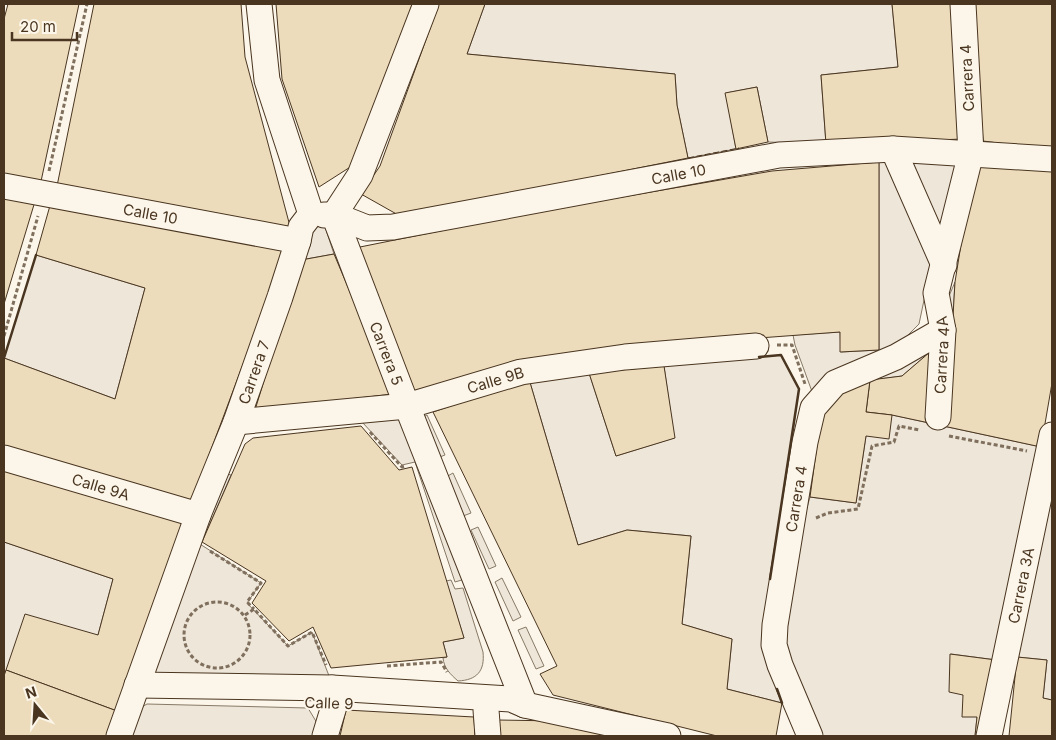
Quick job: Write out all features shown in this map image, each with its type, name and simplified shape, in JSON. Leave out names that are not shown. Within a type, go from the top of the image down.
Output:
[{"type":"street","points":[[259,4],[267,80],[322,215],[360,175],[426,4]]},
{"type":"street","name":"Carrera 4","points":[[963,4],[971,153]]},
{"type":"street","points":[[893,149],[944,265]]},
{"type":"street","name":"Calle 10","points":[[322,215],[367,228],[393,227],[778,155],[893,149],[1052,159]]},
{"type":"street","name":"Carrera 4A","points":[[937,428],[943,330],[936,293],[971,153]]},
{"type":"street","name":"Calle 10","points":[[4,186],[298,241]]},
{"type":"street","name":"Carrera 7","points":[[119,736],[198,515],[236,422],[298,241],[300,227],[322,215]]},
{"type":"street","name":"Carrera 5","points":[[322,215],[406,406],[525,705]]},
{"type":"street","name":"Carrera 4","points":[[810,736],[780,665],[774,645],[775,625],[805,442],[813,408],[835,383],[896,358],[943,330]]},
{"type":"street","name":"Calle 9B","points":[[236,422],[406,406],[521,372],[625,357],[756,346]]},
{"type":"street","name":"Carrera 3A","points":[[989,736],[1050,445]]},
{"type":"street","name":"Calle 9A","points":[[4,458],[198,515]]},
{"type":"street","name":"Calle 9","points":[[134,692],[511,698],[525,705],[643,733],[668,736]]},
{"type":"street","points":[[325,736],[333,695]]},
{"type":"street","name":"Calle 9","points":[[333,695],[512,712],[525,705]]},
{"type":"street","points":[[486,710],[488,736]]},
{"type":"path","points":[[756,346],[792,345],[813,408]]},
{"type":"path","points":[[815,519],[828,513],[858,510],[872,446],[894,442],[899,426],[937,428],[1050,445]]},
{"type":"path","points":[[368,431],[402,467],[414,464]]},
{"type":"path","points":[[207,549],[261,583],[247,602],[288,646],[312,632],[329,671],[333,695]]},
{"type":"path","points":[[215,601],[226,602],[236,607],[245,615],[250,625],[251,636],[248,647],[242,657],[234,664],[223,668],[212,668],[197,661],[187,649],[184,634],[188,618],[204,604],[215,601]]},
{"type":"path","points":[[245,615],[254,609]]},
{"type":"path","points":[[385,667],[441,662],[447,674],[452,678]]},
{"type":"shaded area","points":[[485,4],[892,4],[898,67],[821,75],[826,144],[768,142],[757,87],[726,93],[736,149],[688,158],[677,105],[675,74],[467,54]]},
{"type":"shaded area","points":[[907,160],[957,160],[941,242]]},
{"type":"shaded area","points":[[893,161],[932,262],[919,324],[891,352],[814,397],[793,335],[840,332],[841,352],[879,350],[879,162]]},
{"type":"shaded area","points":[[324,224],[334,254],[301,260],[305,229]]},
{"type":"shaded area","points":[[36,255],[145,288],[115,399],[4,358]]},
{"type":"shaded area","points":[[955,282],[952,333],[902,376],[872,380],[933,334]]},
{"type":"shaded area","points":[[781,355],[799,389],[763,652],[782,703],[727,689],[732,639],[682,624],[691,536],[627,530],[578,545],[529,379],[589,373],[616,456],[674,438],[664,366]]},
{"type":"shaded area","points":[[403,408],[465,579],[455,582],[415,462],[402,465],[362,422]]},
{"type":"shaded area","points":[[427,415],[445,455],[437,458],[420,419]]},
{"type":"shaded area","points":[[892,415],[1041,447],[1004,661],[951,654],[963,695],[977,717],[975,736],[821,736],[784,645],[795,550],[810,497],[856,503],[866,436]]},
{"type":"shaded area","points":[[220,472],[231,475],[202,542],[194,537]]},
{"type":"shaded area","points":[[453,473],[471,513],[463,516],[446,477]]},
{"type":"shaded area","points":[[1052,475],[1052,700],[1043,698],[1047,660],[1017,657]]},
{"type":"shaded area","points":[[478,527],[496,566],[489,569],[471,530]]},
{"type":"shaded area","points":[[192,539],[261,583],[247,603],[288,646],[312,632],[331,681],[148,679]]},
{"type":"shaded area","points":[[4,542],[113,579],[98,635],[8,666],[4,676]]},
{"type":"shaded area","points":[[502,578],[521,617],[513,621],[495,582]]},
{"type":"shaded area","points":[[451,580],[455,589],[463,588],[483,652],[483,664],[478,673],[470,679],[458,681],[448,671],[443,658],[447,657],[443,642],[464,638],[446,581]]},
{"type":"shaded area","points":[[526,627],[544,666],[536,669],[518,630]]},
{"type":"shaded area","points":[[147,704],[308,708],[317,723],[314,736],[124,736],[131,713]]},
{"type":"building","points":[[8,4],[79,4],[40,186],[4,179],[4,19]]},
{"type":"building","points":[[94,4],[241,4],[245,57],[291,230],[56,191]]},
{"type":"building","points":[[276,4],[415,4],[355,164],[319,187],[282,79]]},
{"type":"building","points":[[439,4],[485,4],[467,54],[675,74],[677,105],[688,158],[400,216],[361,194],[380,166]]},
{"type":"building","points":[[892,4],[956,4],[963,139],[826,144],[821,75],[898,67]]},
{"type":"building","points":[[973,4],[1052,4],[1052,150],[983,141]]},
{"type":"building","points":[[757,87],[768,142],[736,149],[725,93]]},
{"type":"building","points":[[879,162],[879,350],[840,352],[840,332],[624,348],[410,394],[355,248],[524,214],[772,171]]},
{"type":"building","points":[[974,163],[1052,170],[1052,383],[1041,447],[892,415],[866,412],[870,380],[902,376],[952,333],[955,282]]},
{"type":"building","points":[[4,192],[36,198],[4,304]]},
{"type":"building","points":[[51,202],[287,247],[191,503],[4,448],[4,358],[115,399],[145,288],[36,255]]},
{"type":"building","points":[[334,254],[393,394],[255,410],[301,260]]},
{"type":"building","points":[[664,366],[675,438],[616,456],[589,373]]},
{"type":"building","points":[[529,379],[578,545],[627,530],[691,536],[682,624],[732,639],[727,689],[782,703],[776,736],[717,736],[553,695],[540,674],[557,666],[433,412]]},
{"type":"building","points":[[858,379],[870,380],[866,412],[892,415],[889,439],[866,436],[856,503],[810,497],[822,408]]},
{"type":"building","points":[[361,426],[399,470],[412,467],[464,638],[443,642],[447,657],[331,668],[313,627],[289,641],[252,603],[266,581],[202,542],[245,444],[253,438]]},
{"type":"building","points":[[4,465],[189,521],[117,711],[6,670],[25,614],[98,635],[113,579],[4,542]]},
{"type":"building","points":[[950,654],[1004,661],[995,736],[975,736],[977,717],[962,717],[963,695],[949,692]]},
{"type":"building","points":[[1017,657],[1047,660],[1043,698],[1052,700],[1052,736],[1009,736]]},
{"type":"building","points":[[6,670],[117,711],[109,736],[4,736],[4,676]]},
{"type":"building","points":[[346,710],[474,717],[475,736],[340,736]]},
{"type":"building","points":[[498,720],[557,721],[636,736],[498,736]]},
{"type":"fence","points":[[688,158],[739,148]]},
{"type":"wall","points":[[4,358],[36,255]]},
{"type":"wall","points":[[759,357],[781,355],[799,389],[770,579]]},
{"type":"wall","points":[[777,689],[782,703]]}]
